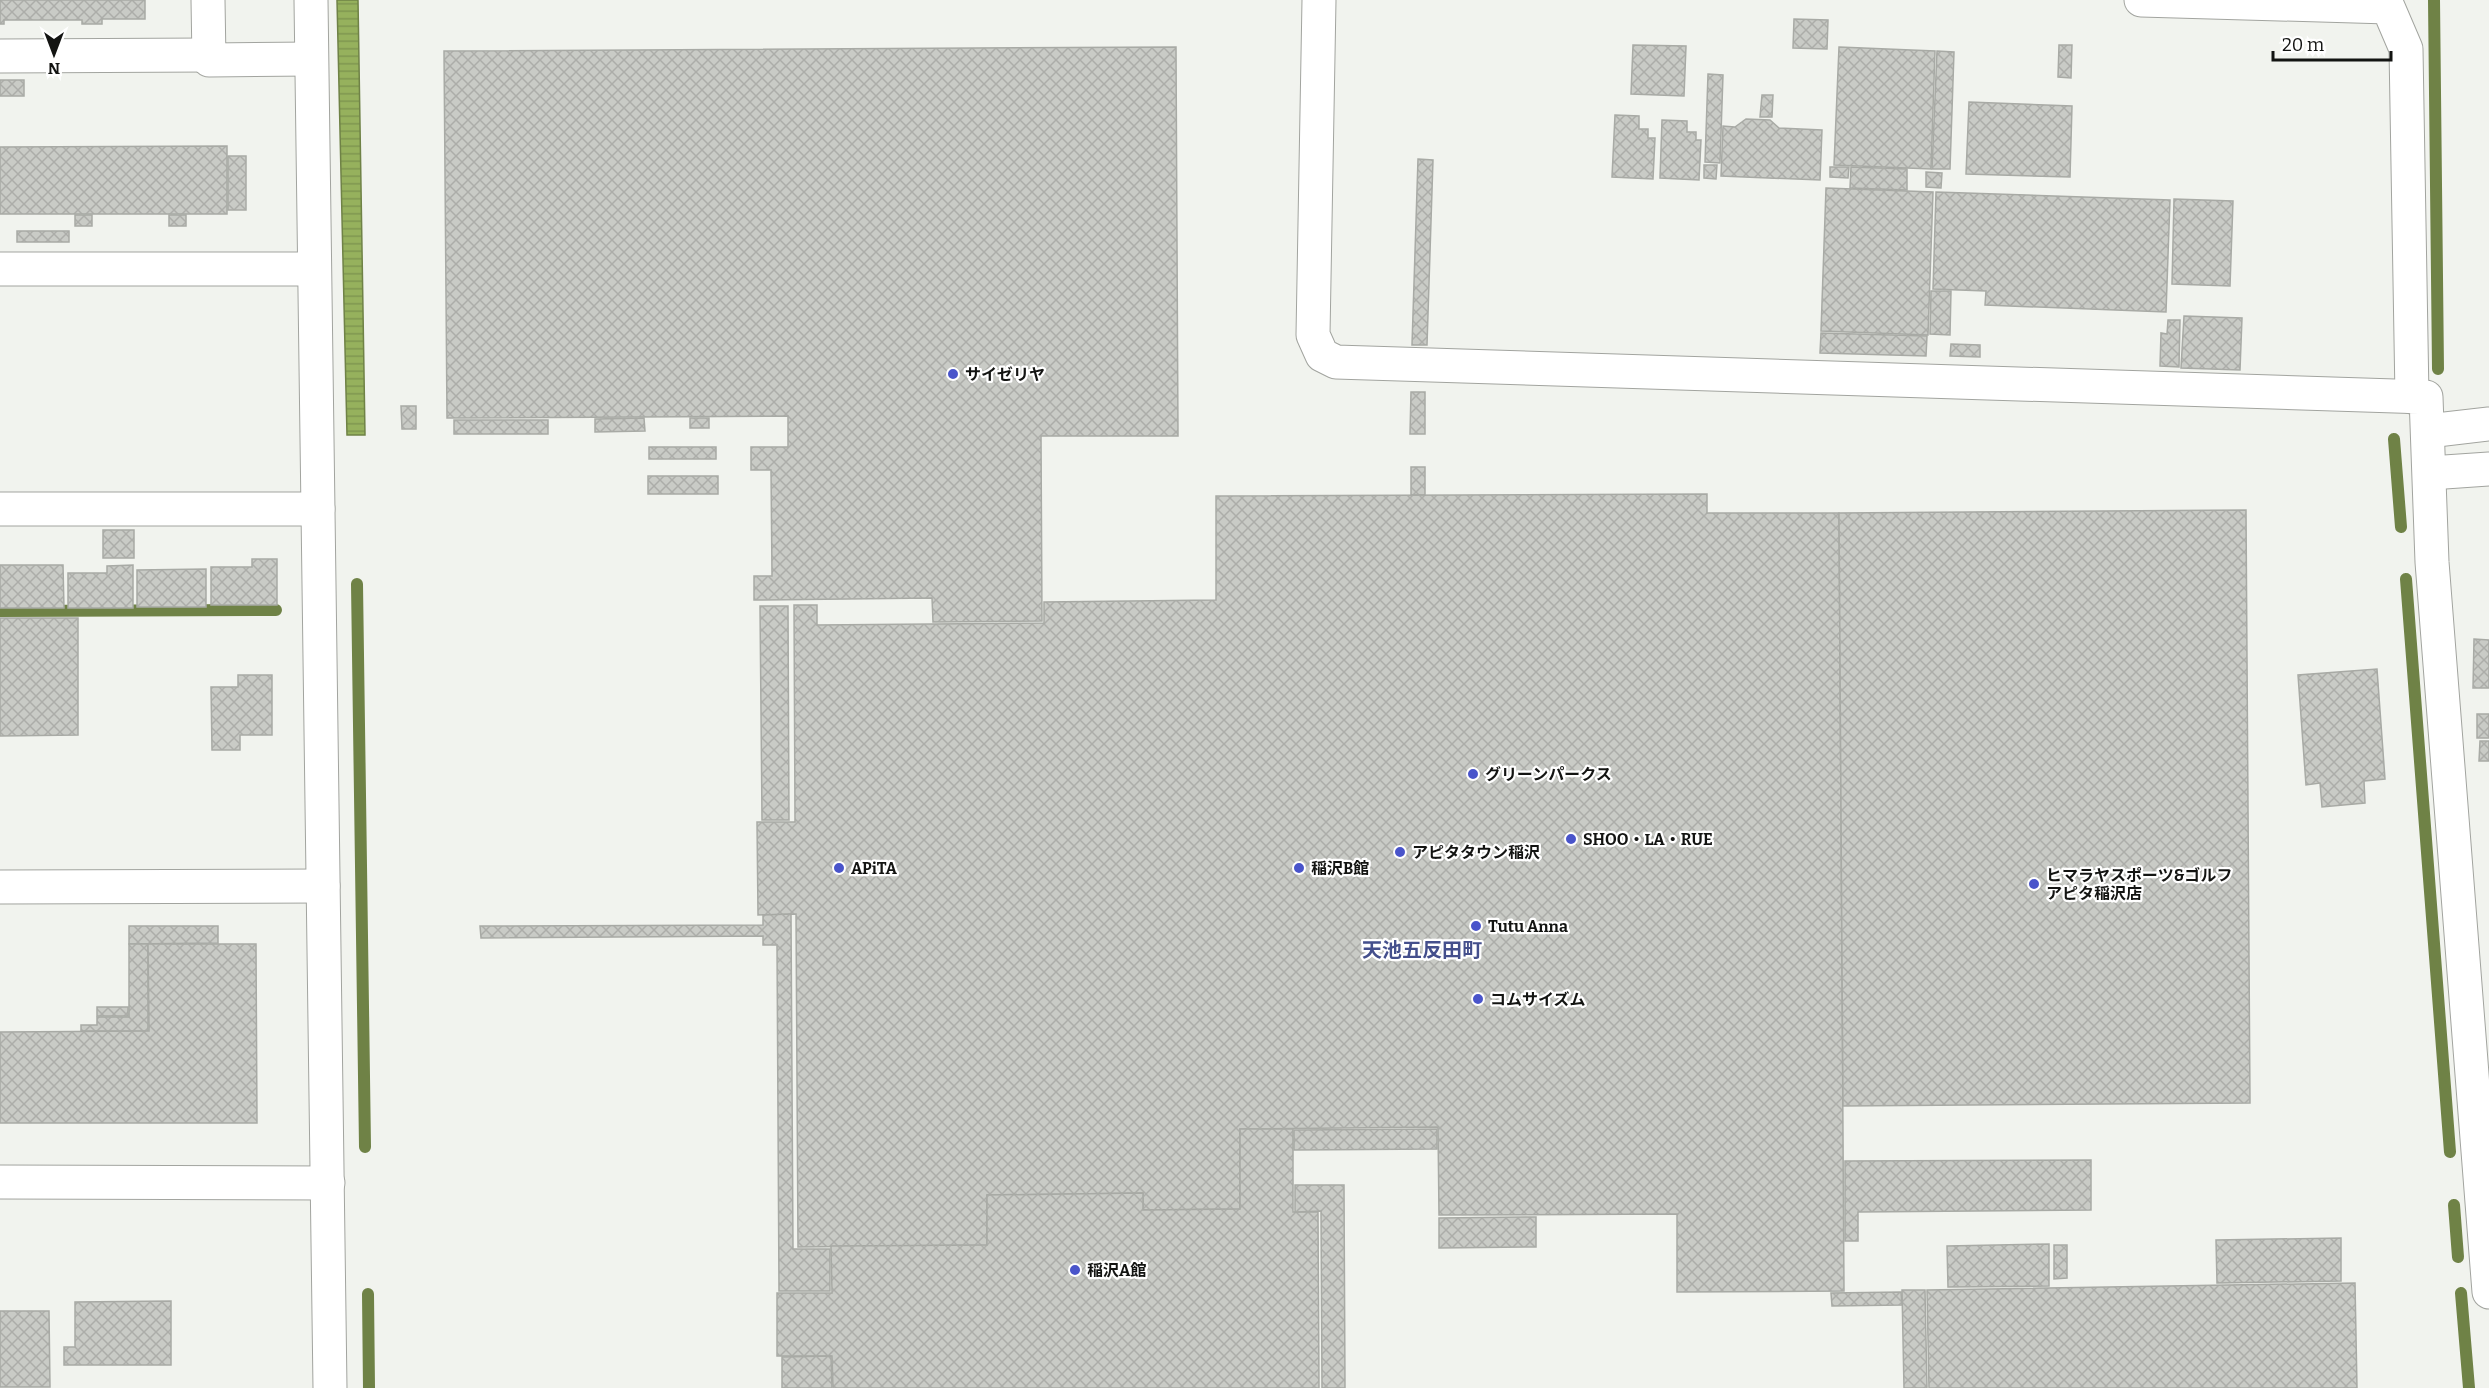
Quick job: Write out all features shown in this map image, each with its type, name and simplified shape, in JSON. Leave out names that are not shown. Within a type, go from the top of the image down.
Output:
[{"type":"street","points":[[208,0],[209,60],[311,59]]},
{"type":"street","points":[[310,0],[330,1388]]},
{"type":"street","points":[[1319,0],[1313,335],[1322,354],[1336,362],[2426,397],[2432,562],[2481,1098],[2489,1292]]},
{"type":"street","points":[[2141,0],[2388,7],[2406,49],[2412,397]]},
{"type":"street","points":[[0,56],[209,55]]},
{"type":"street","points":[[0,269],[314,269]]},
{"type":"street","points":[[2428,431],[2489,424]]},
{"type":"street","points":[[2430,473],[2489,469]]},
{"type":"street","points":[[0,509],[318,509]]},
{"type":"street","points":[[0,887],[323,886]]},
{"type":"street","points":[[0,1182],[328,1183]]},
{"type":"shaded area","points":[[337,0],[358,0],[365,435],[347,435]]},
{"type":"building","points":[[0,0],[145,0],[145,19],[102,19],[102,24],[82,24],[82,20],[4,20],[4,24],[0,24]]},
{"type":"building","points":[[1794,19],[1828,20],[1827,49],[1793,48]]},
{"type":"building","points":[[1633,45],[1686,46],[1684,96],[1631,94]]},
{"type":"building","points":[[2059,45],[2072,45],[2071,78],[2058,77]]},
{"type":"building","points":[[1176,47],[1178,436],[1041,436],[1042,621],[933,622],[932,598],[754,600],[754,576],[772,576],[771,470],[751,470],[751,447],[788,447],[788,416],[447,418],[444,51]]},
{"type":"building","points":[[1839,47],[1935,51],[1931,169],[1834,165]]},
{"type":"building","points":[[1937,51],[1954,52],[1950,169],[1932,169]]},
{"type":"building","points":[[1708,74],[1723,75],[1720,163],[1705,162]]},
{"type":"building","points":[[0,80],[24,80],[24,96],[0,96]]},
{"type":"building","points":[[1762,95],[1773,95],[1772,117],[1760,117]]},
{"type":"building","points":[[1969,102],[2072,106],[2070,177],[1966,174]]},
{"type":"building","points":[[1615,115],[1639,116],[1639,129],[1648,129],[1648,138],[1655,138],[1653,179],[1612,177]]},
{"type":"building","points":[[1746,119],[1770,120],[1779,128],[1822,130],[1820,180],[1721,176],[1723,126],[1735,127]]},
{"type":"building","points":[[1662,120],[1687,121],[1687,132],[1696,132],[1696,140],[1701,140],[1699,180],[1660,178]]},
{"type":"building","points":[[227,146],[227,214],[0,214],[0,147]]},
{"type":"building","points":[[228,156],[246,156],[246,210],[228,210]]},
{"type":"building","points":[[1418,159],[1433,160],[1427,345],[1412,345]]},
{"type":"building","points":[[1704,165],[1717,165],[1716,179],[1704,178]]},
{"type":"building","points":[[1830,167],[1849,167],[1848,178],[1830,177]]},
{"type":"building","points":[[1851,167],[1907,169],[1907,190],[1850,188]]},
{"type":"building","points":[[1926,172],[1942,173],[1941,188],[1926,187]]},
{"type":"building","points":[[1826,188],[1933,192],[1928,335],[1821,331]]},
{"type":"building","points":[[1936,192],[2170,200],[2166,312],[1985,305],[1986,291],[1933,289]]},
{"type":"building","points":[[2174,199],[2233,201],[2230,286],[2172,284]]},
{"type":"building","points":[[75,215],[92,215],[92,226],[75,226]]},
{"type":"building","points":[[169,215],[186,215],[186,226],[169,226]]},
{"type":"building","points":[[17,231],[69,231],[69,242],[17,242]]},
{"type":"building","points":[[1931,291],[1951,291],[1950,335],[1930,334]]},
{"type":"building","points":[[2184,316],[2242,318],[2240,370],[2181,368]]},
{"type":"building","points":[[2168,320],[2180,320],[2179,367],[2160,366],[2161,333],[2167,334]]},
{"type":"building","points":[[1821,333],[1927,336],[1926,356],[1820,353]]},
{"type":"building","points":[[1951,344],[1980,345],[1980,357],[1950,356]]},
{"type":"building","points":[[1411,392],[1425,392],[1425,434],[1410,434]]},
{"type":"building","points":[[401,406],[416,406],[416,429],[402,429]]},
{"type":"building","points":[[644,418],[645,431],[595,432],[595,419]]},
{"type":"building","points":[[690,418],[709,418],[709,428],[690,428]]},
{"type":"building","points":[[454,420],[548,420],[548,434],[454,434]]},
{"type":"building","points":[[649,447],[716,447],[716,459],[649,459]]},
{"type":"building","points":[[1411,467],[1425,467],[1425,495],[1411,495]]},
{"type":"building","points":[[648,476],[718,476],[718,494],[648,494]]},
{"type":"building","name":"稲沢B館","points":[[1707,494],[1707,513],[1839,513],[1844,1291],[1677,1292],[1677,1214],[1439,1215],[1438,1127],[1240,1129],[1240,1209],[1143,1210],[1143,1193],[987,1195],[987,1245],[798,1247],[796,914],[758,915],[757,822],[795,822],[794,605],[817,605],[817,625],[1044,623],[1044,602],[1216,600],[1216,496]]},
{"type":"building","points":[[2246,510],[2250,1103],[1843,1106],[1839,513]]},
{"type":"building","points":[[103,530],[134,530],[134,558],[103,558]]},
{"type":"building","points":[[252,559],[277,559],[277,605],[211,605],[211,567],[252,567]]},
{"type":"building","points":[[0,565],[63,565],[64,608],[0,608]]},
{"type":"building","points":[[133,565],[133,608],[68,608],[68,573],[107,573],[107,566]]},
{"type":"building","points":[[206,569],[206,607],[137,607],[137,570]]},
{"type":"building","points":[[760,606],[788,606],[789,820],[762,820]]},
{"type":"building","points":[[0,618],[78,618],[78,735],[0,736]]},
{"type":"building","points":[[2474,639],[2489,640],[2489,688],[2473,688]]},
{"type":"building","points":[[2377,669],[2385,779],[2364,781],[2365,803],[2322,807],[2320,783],[2306,785],[2298,675]]},
{"type":"building","points":[[238,675],[272,675],[272,735],[240,735],[240,750],[212,750],[211,687],[238,687]]},
{"type":"building","points":[[2477,714],[2489,714],[2489,738],[2477,738]]},
{"type":"building","points":[[2480,741],[2489,741],[2489,761],[2479,761]]},
{"type":"building","points":[[791,914],[793,1249],[830,1249],[830,1291],[779,1291],[777,945],[763,945],[763,936],[481,938],[480,926],[763,925],[763,915]]},
{"type":"building","points":[[129,926],[218,926],[218,943],[129,944]]},
{"type":"building","points":[[129,944],[148,944],[148,1031],[81,1031],[81,1025],[97,1025],[97,1017],[129,1017]]},
{"type":"building","points":[[148,944],[256,944],[257,1123],[0,1123],[0,1032],[149,1031]]},
{"type":"building","points":[[97,1007],[128,1007],[128,1016],[97,1016]]},
{"type":"building","name":"稲沢A館","points":[[1240,1129],[1293,1129],[1293,1212],[1318,1212],[1319,1388],[833,1388],[832,1356],[777,1356],[777,1293],[832,1293],[831,1246],[987,1245],[987,1195],[1143,1193],[1143,1210],[1240,1209]]},
{"type":"building","points":[[1437,1129],[1437,1149],[1294,1150],[1294,1130]]},
{"type":"building","points":[[2091,1160],[2091,1210],[1858,1212],[1858,1241],[1845,1241],[1845,1161]]},
{"type":"building","points":[[1295,1185],[1344,1185],[1345,1388],[1322,1388],[1321,1211],[1295,1212]]},
{"type":"building","points":[[1536,1217],[1536,1247],[1439,1248],[1439,1218]]},
{"type":"building","points":[[2341,1238],[2341,1281],[2217,1283],[2216,1240]]},
{"type":"building","points":[[2049,1244],[2049,1286],[1948,1287],[1947,1246]]},
{"type":"building","points":[[2054,1245],[2067,1245],[2067,1278],[2054,1279]]},
{"type":"building","points":[[2355,1283],[2357,1388],[1929,1388],[1927,1290]]},
{"type":"building","points":[[1902,1290],[1925,1290],[1927,1388],[1904,1388]]},
{"type":"building","points":[[1901,1292],[1902,1305],[1832,1306],[1831,1293]]},
{"type":"building","points":[[171,1301],[171,1365],[64,1365],[64,1347],[75,1347],[75,1302]]},
{"type":"building","points":[[0,1311],[49,1311],[50,1387],[0,1387]]},
{"type":"building","points":[[831,1356],[832,1388],[782,1388],[782,1357]]},
{"type":"waterway","points":[[2434,0],[2438,369]]},
{"type":"waterway","points":[[2394,439],[2401,527]]},
{"type":"waterway","points":[[2406,579],[2450,1152]]},
{"type":"waterway","points":[[357,584],[365,1147]]},
{"type":"waterway","points":[[0,611],[276,610]]},
{"type":"waterway","points":[[2454,1205],[2458,1257]]},
{"type":"waterway","points":[[2461,1293],[2469,1388]]},
{"type":"waterway","points":[[368,1294],[369,1388]]},
{"type":"place","name":"サイゼリヤ","points":[[953,374]]},
{"type":"place","name":"グリーンパークス","points":[[1473,774]]},
{"type":"place","name":"SHOO・LA・RUE","points":[[1571,839]]},
{"type":"place","name":"アピタタウン稲沢","points":[[1400,852]]},
{"type":"place","name":"APiTA","points":[[839,868]]},
{"type":"place","name":"稲沢B館","points":[[1299,868]]},
{"type":"place","name":"ヒマラヤスポーツ&ゴルフ アピタ稲沢店","points":[[2034,884]]},
{"type":"place","name":"Tutu Anna","points":[[1476,926]]},
{"type":"place","name":"コムサイズム","points":[[1478,999]]},
{"type":"place","name":"稲沢A館","points":[[1075,1270]]},
{"type":"district","name":"天池五反田町","points":[[1422,950]]}]
